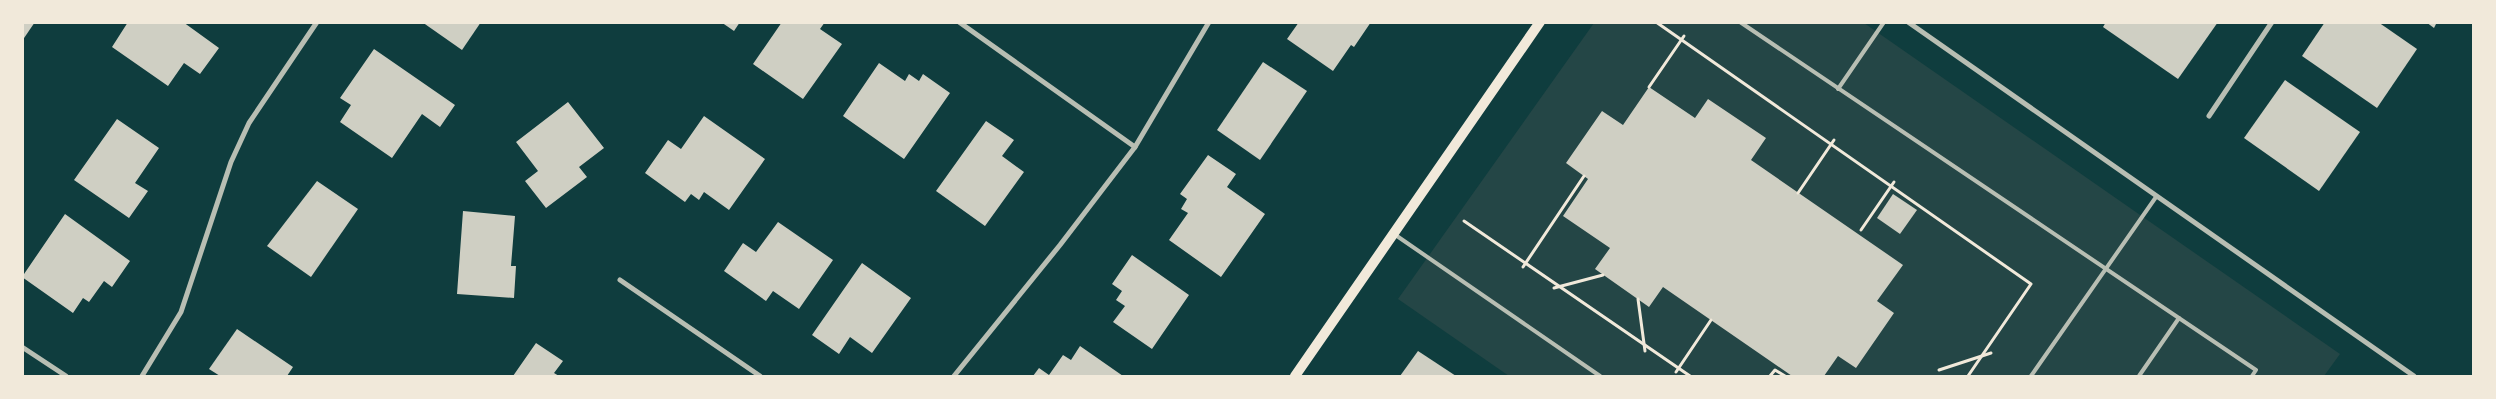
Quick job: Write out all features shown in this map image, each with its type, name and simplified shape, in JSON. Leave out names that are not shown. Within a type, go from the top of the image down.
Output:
[{"type":"main road","points":[[1295,376],[1540,22]]},
{"type":"street","points":[[142,376],[181,312],[231,162],[249,123],[317,22]]},
{"type":"street","points":[[959,22],[1135,147]]},
{"type":"street","points":[[954,376],[1072,230],[1135,147],[1209,22]]},
{"type":"street","points":[[1908,22],[2414,376]]},
{"type":"street","points":[[2208,116],[2272,22]]},
{"type":"street","points":[[620,280],[760,376]]},
{"type":"street","points":[[22,347],[66,376]]},
{"type":"lane","points":[[1740,22],[2256,370],[2252,376]]},
{"type":"lane","points":[[1838,88],[1884,22]]},
{"type":"lane","points":[[2032,376],[2156,196]]},
{"type":"lane","points":[[1394,234],[1600,376]]},
{"type":"lane","points":[[2139,376],[2179,318]]},
{"type":"path","points":[[1656,22],[1683,38],[1831,145],[2031,284],[1968,376]]},
{"type":"path","points":[[1649,87],[1683,38]]},
{"type":"path","points":[[1798,193],[1834,140]]},
{"type":"path","points":[[1525,265],[1584,176]]},
{"type":"path","points":[[1861,230],[1894,182]]},
{"type":"path","points":[[1464,221],[1525,265],[1644,345],[1677,370],[1690,376]]},
{"type":"path","points":[[1554,288],[1603,275]]},
{"type":"path","points":[[1638,299],[1645,351]]},
{"type":"path","points":[[1677,370],[1711,320]]},
{"type":"path","points":[[1938,370],[1991,353]]},
{"type":"path","points":[[1770,376],[1775,370],[1784,376]]},
{"type":"shaded area","points":[[1594,23],[1864,23],[2340,354],[2324,376],[1509,376],[1398,299]]},
{"type":"building","points":[[22,22],[35,22],[22,41]]},
{"type":"building","points":[[128,22],[183,22],[219,48],[200,74],[184,63],[168,86],[112,47]]},
{"type":"building","points":[[422,22],[481,22],[462,50]]},
{"type":"building","points":[[721,22],[740,22],[734,31]]},
{"type":"building","points":[[782,22],[825,22],[820,29],[842,44],[803,99],[753,64]]},
{"type":"building","points":[[1299,22],[1371,22],[1354,47],[1351,45],[1333,71],[1287,39]]},
{"type":"building","points":[[2106,22],[2218,22],[2178,79],[2103,27]]},
{"type":"building","points":[[2325,22],[2378,22],[2417,49],[2377,108],[2302,56]]},
{"type":"building","points":[[2426,22],[2437,22],[2434,28]]},
{"type":"building","points":[[374,49],[455,105],[440,127],[422,114],[392,158],[340,122],[351,105],[340,98]]},
{"type":"building","points":[[1263,62],[1307,91],[1260,160],[1217,130]]},
{"type":"building","points":[[879,63],[905,81],[909,74],[919,81],[923,74],[950,93],[904,159],[843,116]]},
{"type":"building","points":[[2285,80],[2360,132],[2319,191],[2244,138]]},
{"type":"building","points":[[1649,87],[1695,118],[1708,99],[1766,138],[1751,160],[1903,265],[1877,301],[1894,313],[1856,368],[1838,356],[1824,376],[1792,376],[1663,287],[1649,307],[1595,269],[1610,248],[1563,216],[1588,179],[1566,163],[1602,111],[1623,125]]},
{"type":"building","points":[[568,102],[604,148],[579,167],[587,177],[546,208],[525,181],[538,171],[516,142]]},
{"type":"building","points":[[704,116],[765,159],[729,210],[704,192],[699,200],[691,194],[685,202],[645,173],[668,140],[681,149]]},
{"type":"building","points":[[117,119],[159,148],[135,183],[148,191],[129,218],[74,180]]},
{"type":"building","points":[[986,121],[1014,140],[1002,156],[1024,172],[985,226],[936,191]]},
{"type":"building","points":[[1208,155],[1236,174],[1227,187],[1265,214],[1221,277],[1169,240],[1188,213],[1181,209],[1187,199],[1180,194]]},
{"type":"building","points":[[317,181],[358,209],[311,277],[267,246]]},
{"type":"building","points":[[1893,194],[1917,210],[1900,234],[1877,218]]},
{"type":"building","points":[[463,211],[515,216],[511,266],[516,266],[514,298],[457,294]]},
{"type":"building","points":[[65,214],[130,261],[112,287],[104,281],[89,302],[83,298],[73,313],[22,277]]},
{"type":"building","points":[[778,222],[833,260],[799,309],[773,291],[766,301],[724,271],[743,243],[756,252]]},
{"type":"building","points":[[1132,255],[1189,295],[1152,349],[1113,322],[1125,306],[1116,300],[1122,291],[1112,284]]},
{"type":"building","points":[[862,263],[911,298],[872,353],[850,337],[839,354],[812,335]]},
{"type":"building","points":[[237,329],[293,367],[287,376],[220,376],[209,369]]},
{"type":"building","points":[[536,343],[563,361],[554,373],[559,376],[513,376]]},
{"type":"building","points":[[1080,346],[1123,376],[1033,376],[1039,368],[1049,375],[1063,355],[1071,360]]},
{"type":"building","points":[[1418,351],[1456,376],[1400,376]]}]
